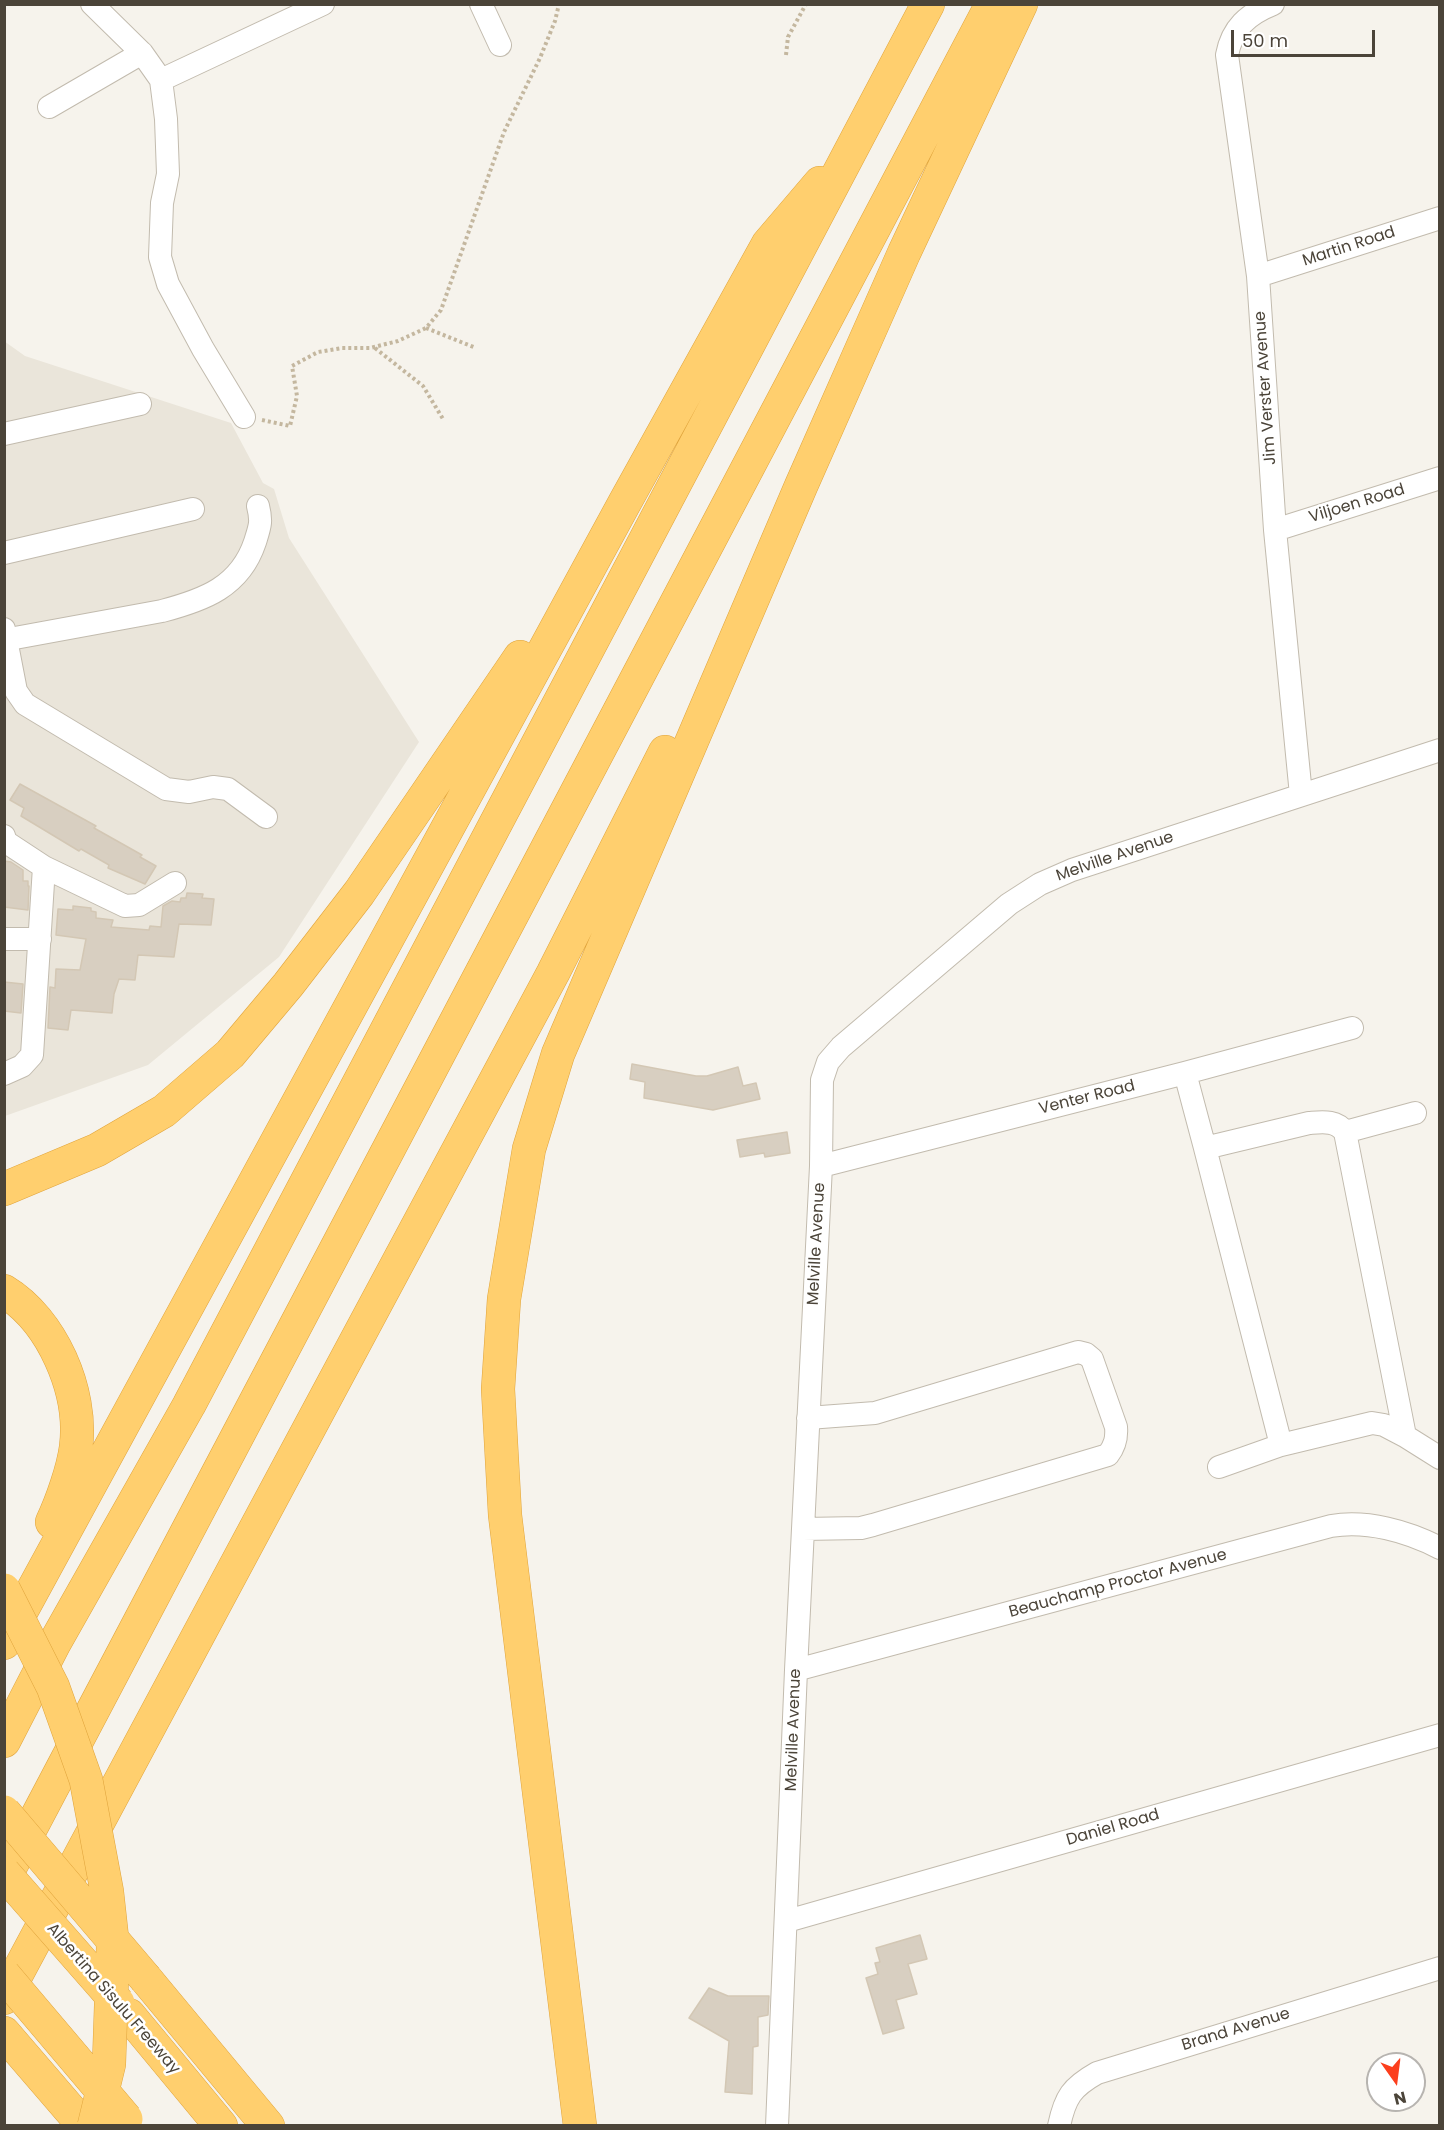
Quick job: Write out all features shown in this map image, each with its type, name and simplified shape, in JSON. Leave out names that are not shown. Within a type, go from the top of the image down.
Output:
[{"type":"highway","points":[[4,1741],[54,1644],[189,1405],[859,139],[928,4]]},
{"type":"highway","points":[[4,1879],[992,4]]},
{"type":"highway","points":[[580,2126],[505,1515],[498,1389],[504,1299],[529,1149],[558,1054],[801,486],[904,253],[1021,4]]},
{"type":"highway","points":[[4,1643],[768,243],[859,139]]},
{"type":"highway","points":[[4,1998],[553,974],[801,486]]},
{"type":"highway","points":[[4,1189],[97,1150],[164,1112],[230,1054],[288,985],[359,892],[625,502]]},
{"type":"highway","points":[[4,1291],[18,1299],[42,1326],[61,1357],[75,1402],[76,1447],[60,1506],[4,1627]]},
{"type":"highway","points":[[4,1590],[53,1687],[86,1780],[107,1892],[113,1947],[109,2064],[94,2126]]},
{"type":"highway","points":[[4,1812],[268,2126]]},
{"type":"highway","name":"Albertina Sisulu Freeway","points":[[4,1873],[129,2015],[221,2126]]},
{"type":"highway","points":[[4,1975],[129,2122]]},
{"type":"highway","points":[[4,2033],[84,2126]]},
{"type":"street","points":[[92,4],[142,53],[161,80],[166,119],[168,174],[162,203],[160,257],[168,284],[203,349],[244,417]]},
{"type":"street","points":[[161,80],[323,4]]},
{"type":"street","points":[[481,4],[500,45]]},
{"type":"street","name":"Jim Verster Avenue","points":[[1273,4],[1241,22],[1229,43],[1227,55],[1258,276],[1275,530],[1301,795]]},
{"type":"street","points":[[49,107],[142,53]]},
{"type":"street","name":"Martin Road","points":[[1258,276],[1440,218]]},
{"type":"street","points":[[4,434],[140,404]]},
{"type":"street","name":"Viljoen Road","points":[[1275,530],[1440,478]]},
{"type":"street","points":[[258,506],[262,521],[252,552],[241,571],[216,592],[186,605],[162,611],[5,636],[16,691],[25,704],[166,789],[189,792],[213,787],[228,789],[266,817]]},
{"type":"street","points":[[4,553],[193,509]]},
{"type":"street","name":"Melville Avenue","points":[[777,2126],[796,1670],[821,1166],[822,1080],[828,1062],[841,1047],[1009,904],[1040,884],[1072,870],[1440,750]]},
{"type":"street","points":[[5,840],[44,867],[125,906],[139,905],[174,883]]},
{"type":"street","points":[[4,1074],[22,1066],[32,1055],[44,867]]},
{"type":"street","points":[[4,939],[40,939]]},
{"type":"street","name":"Venter Road","points":[[821,1166],[1352,1028]]},
{"type":"street","points":[[1185,1073],[1281,1445]]},
{"type":"street","points":[[1345,1132],[1415,1113]]},
{"type":"street","points":[[1205,1148],[1310,1123],[1338,1124],[1345,1132],[1405,1436]]},
{"type":"street","points":[[803,1529],[861,1528],[906,1515],[1108,1455],[1114,1448],[1117,1437],[1116,1427],[1092,1359],[1086,1353],[1078,1352],[875,1413],[808,1418]]},
{"type":"street","points":[[1219,1467],[1281,1445],[1372,1423],[1384,1425],[1440,1458]]},
{"type":"street","name":"Beauchamp Proctor Avenue","points":[[796,1670],[1331,1526],[1348,1523],[1386,1528],[1440,1548]]},
{"type":"street","name":"Daniel Road","points":[[787,1921],[1440,1735]]},
{"type":"street","name":"Brand Avenue","points":[[1059,2126],[1070,2093],[1083,2081],[1097,2073],[1440,1968]]},
{"type":"path","points":[[244,417],[290,426],[297,396],[292,366],[318,352],[342,348],[375,347],[399,341],[426,328],[441,309],[504,132],[540,58],[555,21],[559,4]]},
{"type":"path","points":[[786,55],[788,37],[806,4]]},
{"type":"path","points":[[426,328],[476,348]]},
{"type":"path","points":[[375,347],[423,386],[443,419]]},
{"type":"shaded area","points":[[4,341],[25,356],[231,423],[263,483],[274,489],[289,538],[419,742],[279,957],[148,1065],[5,1116]]},
{"type":"building","points":[[20,784],[96,826],[94,828],[142,855],[140,857],[156,866],[145,884],[108,868],[109,865],[81,849],[79,851],[21,816],[24,808],[10,800]]},
{"type":"building","points":[[4,861],[11,862],[23,870],[23,881],[28,881],[29,886],[28,910],[4,907]]},
{"type":"building","points":[[187,893],[203,894],[202,898],[214,899],[211,925],[179,924],[174,957],[138,955],[135,980],[119,979],[114,994],[112,1013],[71,1010],[68,1030],[48,1028],[50,987],[55,988],[56,969],[80,970],[86,939],[56,935],[58,909],[73,910],[73,906],[91,908],[91,911],[96,912],[96,918],[113,920],[111,927],[149,930],[150,926],[161,927],[163,906],[172,901],[180,902],[181,898],[186,898]]},
{"type":"building","points":[[4,982],[23,984],[21,1013],[4,1011]]},
{"type":"building","points":[[632,1064],[696,1076],[707,1076],[738,1067],[743,1086],[756,1083],[760,1099],[713,1110],[644,1098],[645,1082],[630,1079]]},
{"type":"building","points":[[787,1132],[790,1153],[765,1157],[764,1153],[740,1157],[737,1140]]},
{"type":"building","points":[[920,1935],[927,1959],[908,1964],[917,1994],[896,2000],[904,2028],[883,2034],[866,1978],[878,1974],[875,1963],[880,1962],[876,1948]]},
{"type":"building","points":[[709,1988],[728,1996],[769,1996],[768,2015],[758,2017],[758,2046],[753,2047],[752,2094],[725,2092],[729,2041],[689,2018]]}]
